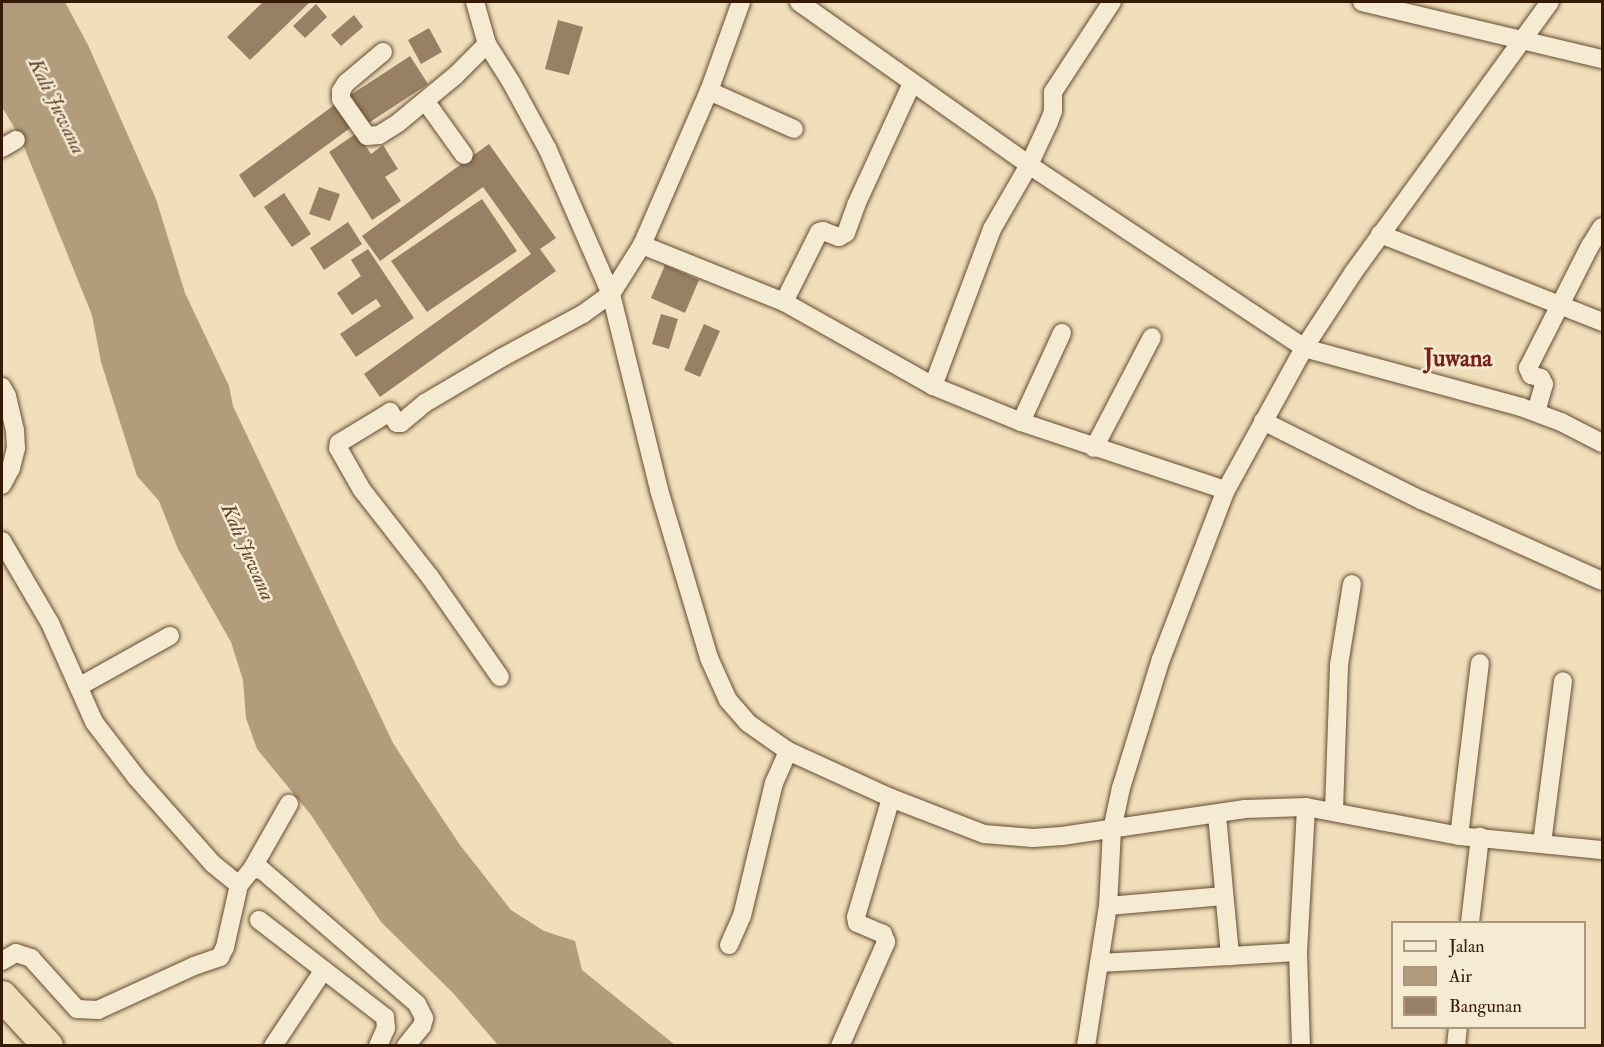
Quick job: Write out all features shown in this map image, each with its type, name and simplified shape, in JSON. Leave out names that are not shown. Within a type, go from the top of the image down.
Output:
[{"type":"highway","points":[[2,996],[43,1039]]},
{"type":"street","points":[[475,2],[487,44],[511,82],[548,150],[611,294],[659,490],[709,658],[728,700],[748,723],[788,751],[891,798],[984,834],[1033,838],[1112,830],[1245,809],[1306,807],[1334,810],[1459,836],[1602,850]]},
{"type":"street","points":[[500,677],[430,578],[362,490],[338,448],[339,443],[390,412],[397,423],[401,423],[425,404],[501,357],[583,314],[611,294],[642,245],[709,91],[741,2]]},
{"type":"street","points":[[799,2],[1029,165],[1304,348],[1536,412],[1602,443]]},
{"type":"street","points":[[933,386],[992,229],[1029,165],[1053,111],[1053,92],[1112,2]]},
{"type":"street","points":[[1362,2],[1602,59]]},
{"type":"street","points":[[1086,1046],[1108,906],[1112,830],[1133,742],[1161,659],[1226,490],[1304,348],[1380,234],[1550,2]]},
{"type":"street","points":[[383,52],[346,83],[341,91],[341,99],[367,136],[380,135],[426,102],[487,44]]},
{"type":"street","points":[[784,302],[819,232],[823,231],[839,237],[846,233],[856,204],[912,83]]},
{"type":"street","points":[[709,91],[794,129]]},
{"type":"street","points":[[426,102],[464,155]]},
{"type":"street","points":[[1536,412],[1544,384],[1541,378],[1531,375],[1528,368],[1558,305],[1602,227]]},
{"type":"street","points":[[1380,234],[1602,322]]},
{"type":"street","points":[[642,245],[784,302],[933,386],[1021,422],[1094,448],[1226,490]]},
{"type":"street","points":[[1021,422],[1062,333]]},
{"type":"street","points":[[1094,448],[1152,337]]},
{"type":"street","points":[[2,387],[7,396],[15,430],[16,448],[11,468],[2,485]]},
{"type":"street","points":[[1263,421],[1421,500],[1602,581]]},
{"type":"street","points":[[2,542],[36,597],[80,686],[94,722],[136,777],[206,857],[239,885]]},
{"type":"street","points":[[1334,810],[1339,723],[1339,664],[1353,584]]},
{"type":"street","points":[[80,686],[170,636]]},
{"type":"street","points":[[1459,836],[1480,663]]},
{"type":"street","points":[[1542,843],[1563,681]]},
{"type":"street","points":[[729,945],[742,916],[774,783],[788,751]]},
{"type":"street","points":[[840,1046],[886,942],[883,934],[857,923],[856,917],[891,798]]},
{"type":"street","points":[[2,961],[16,953],[31,958],[77,1009],[98,1010],[194,966],[220,957],[225,947],[239,885],[252,869],[289,804]]},
{"type":"street","points":[[1301,1046],[1298,952],[1306,807]]},
{"type":"street","points":[[1217,815],[1230,956]]},
{"type":"street","points":[[1470,921],[1480,837]]},
{"type":"street","points":[[252,869],[262,870],[417,1004],[424,1018],[422,1026],[406,1046]]},
{"type":"street","points":[[1108,906],[1224,896]]},
{"type":"street","points":[[259,920],[323,971],[372,1004],[385,1017],[386,1028],[378,1046]]},
{"type":"street","points":[[1099,963],[1298,952]]},
{"type":"street","points":[[273,1046],[323,971]]},
{"type":"street","points":[[1456,1046],[1458,1029]]},
{"type":"water","name":"Kali Juwana","points":[[2,2],[65,2],[89,47],[156,199],[185,293],[229,386],[233,406],[393,743],[422,788],[460,845],[511,910],[544,931],[575,941],[582,970],[675,1045],[498,1045],[453,993],[381,922],[311,815],[257,749],[246,718],[243,680],[231,642],[178,549],[159,501],[137,476],[101,362],[92,315],[20,137],[2,107]]},
{"type":"building","points":[[263,2],[310,2],[250,60],[227,37]]},
{"type":"building","points":[[316,4],[327,17],[305,38],[293,26]]},
{"type":"building","points":[[354,15],[363,27],[341,46],[331,35]]},
{"type":"building","points":[[558,20],[583,27],[569,75],[545,69]]},
{"type":"building","points":[[429,28],[442,52],[421,64],[408,40]]},
{"type":"building","points":[[410,56],[428,84],[367,124],[349,96]]},
{"type":"building","points":[[337,103],[353,126],[254,198],[239,175]]},
{"type":"building","points":[[357,133],[371,154],[383,145],[398,169],[385,177],[401,201],[372,220],[329,152]]},
{"type":"building","points":[[489,144],[556,238],[540,249],[556,271],[380,397],[364,374],[531,254],[483,187],[380,261],[362,236]]},
{"type":"building","points":[[319,187],[340,194],[330,221],[309,214]]},
{"type":"building","points":[[284,193],[311,234],[292,247],[264,207]]},
{"type":"building","points":[[482,199],[517,251],[427,312],[391,261]]},
{"type":"building","points":[[348,222],[362,244],[324,270],[310,248]]},
{"type":"building","points":[[368,249],[414,318],[356,357],[340,334],[381,306],[376,299],[352,315],[337,293],[361,276],[351,260]]},
{"type":"building","points":[[665,265],[699,280],[685,313],[651,298]]},
{"type":"building","points":[[661,314],[678,319],[669,349],[652,344]]},
{"type":"building","points":[[704,324],[720,331],[700,377],[684,370]]},
{"type":"district","name":"Juwana","points":[[1458,359]]}]
